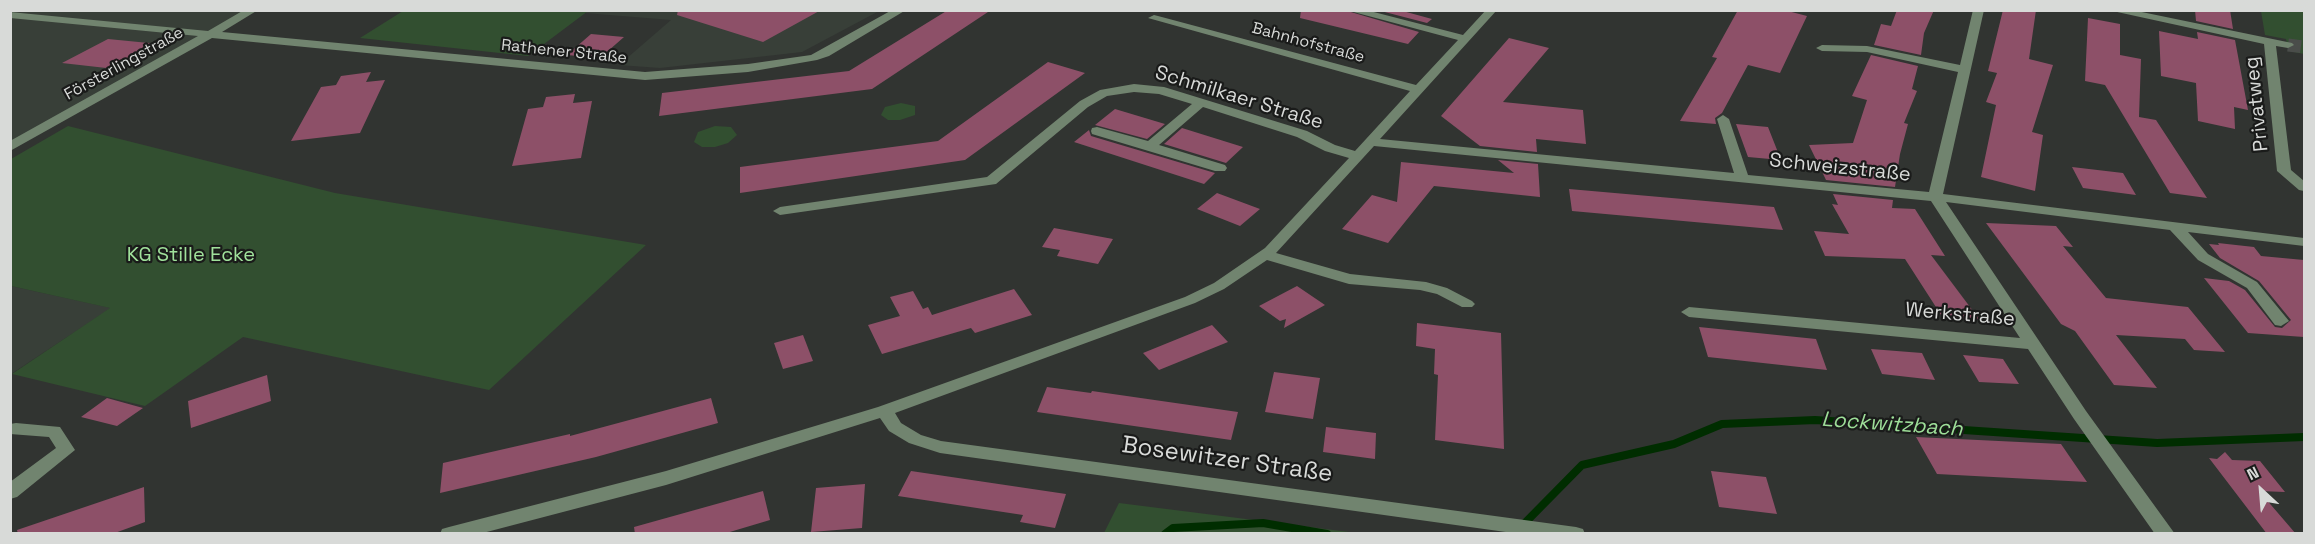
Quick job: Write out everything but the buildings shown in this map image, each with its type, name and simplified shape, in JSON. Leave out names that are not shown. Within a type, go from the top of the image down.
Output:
[{"type":"street","name":"Försterlingstraße","points":[[10,147],[254,10]]},
{"type":"street","name":"Rathener Straße","points":[[10,15],[606,74],[679,75],[813,58],[825,54],[900,10]]},
{"type":"street","points":[[1351,10],[1467,39]]},
{"type":"street","points":[[449,534],[666,478],[884,411],[1190,300],[1219,286],[1265,255],[1492,10]]},
{"type":"street","points":[[1979,10],[1935,197],[2033,344]]},
{"type":"street","points":[[2114,10],[2288,45]]},
{"type":"street","name":"Bahnhofstraße","points":[[1154,18],[1419,90]]},
{"type":"street","name":"Privatweg","points":[[2270,43],[2284,171],[2304,187]]},
{"type":"street","points":[[1822,48],[1867,48],[1965,70]]},
{"type":"street","name":"Schmilkaer Straße","points":[[780,211],[991,181],[1084,104],[1104,93],[1118,89],[1160,90],[1302,135],[1330,148],[1358,156]]},
{"type":"street","points":[[1150,146],[1201,103]]},
{"type":"street","points":[[1723,119],[1742,178]]},
{"type":"street","points":[[1097,131],[1220,168]]},
{"type":"street","name":"Schweizstraße","points":[[1371,142],[1935,197],[2304,242]]},
{"type":"street","points":[[2174,226],[2203,258],[2252,285],[2281,321]]},
{"type":"street","points":[[1265,255],[1349,279],[1421,285],[1442,291],[1467,304]]},
{"type":"street","name":"Werkstraße","points":[[1689,312],[2033,344],[2080,415],[2166,534]]},
{"type":"street","name":"Bosewitzer Straße","points":[[884,411],[895,427],[915,439],[940,447],[1568,532]]},
{"type":"street","points":[[10,492],[66,450],[54,431],[16,429]]},
{"type":"shaded area","points":[[588,10],[879,11],[802,52],[660,68],[619,65],[671,20],[585,13]]},
{"type":"shaded area","points":[[11,11],[253,11],[11,143]]},
{"type":"shaded area","points":[[11,286],[111,308],[11,374]]},
{"type":"green space","points":[[403,11],[588,11],[528,56],[360,38]]},
{"type":"green space","points":[[2261,11],[2304,11],[2304,54],[2289,51],[2286,39],[2265,35]]},
{"type":"green space","points":[[901,103],[915,106],[915,115],[900,120],[888,120],[881,115],[885,107]]},
{"type":"green space","name":"KG Stille Ecke","points":[[68,126],[335,193],[646,245],[489,390],[243,337],[145,406],[12,374],[110,308],[11,286],[11,159]]},
{"type":"green space","points":[[715,126],[731,127],[737,135],[728,143],[715,147],[702,147],[694,142],[698,132]]},
{"type":"green space","points":[[1119,503],[1357,533],[1104,533]]},
{"type":"waterway","name":"Lockwitzbach","points":[[1514,534],[1582,465],[1674,444],[1722,424],[1815,420],[2157,443],[2304,437]]},
{"type":"waterway","name":"Lockwitzbach","points":[[1165,534],[1173,528],[1263,523],[1327,534]]},
{"type":"tunnel","points":[[2288,45],[2304,47]]}]
